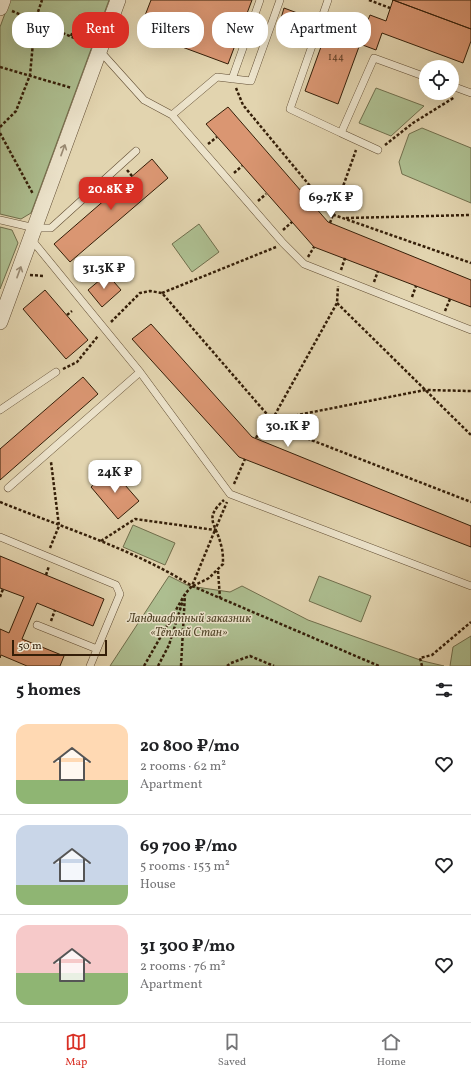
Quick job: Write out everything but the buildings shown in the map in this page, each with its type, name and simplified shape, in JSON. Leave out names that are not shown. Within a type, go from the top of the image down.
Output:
[{"type":"street","points":[[0,322],[118,0]]},
{"type":"lane","points":[[232,79],[260,0]]},
{"type":"lane","points":[[172,115],[217,77],[251,81],[280,0]]},
{"type":"lane","points":[[328,0],[290,109],[378,150]]},
{"type":"lane","points":[[99,50],[144,100],[172,115],[283,243],[304,264],[471,330]]},
{"type":"lane","points":[[341,133],[374,58],[419,74]]},
{"type":"lane","points":[[32,234],[51,228],[136,150]]},
{"type":"lane","points":[[0,220],[32,234],[140,372],[230,494],[471,586]]},
{"type":"lane","points":[[0,410],[56,372]]},
{"type":"lane","points":[[8,488],[140,372]]},
{"type":"lane","points":[[0,537],[116,585],[119,588],[120,594],[90,666]]},
{"type":"lane","points":[[37,625],[97,649]]},
{"type":"path","points":[[38,12],[42,0]]},
{"type":"path","points":[[369,0],[390,8]]},
{"type":"path","points":[[1,5],[16,12]]},
{"type":"path","points":[[64,33],[99,50]]},
{"type":"path","points":[[0,127],[16,111],[30,75],[32,48]]},
{"type":"path","points":[[0,67],[84,92]]},
{"type":"path","points":[[232,79],[243,105],[334,215],[471,263]]},
{"type":"path","points":[[378,150],[413,123],[468,92]]},
{"type":"path","points":[[0,133],[41,209]]},
{"type":"path","points":[[330,223],[353,158]]},
{"type":"path","points":[[343,219],[471,215]]},
{"type":"path","points":[[105,329],[140,293],[150,291],[162,293],[283,243]]},
{"type":"path","points":[[256,438],[261,429],[272,420],[337,303],[338,277]]},
{"type":"path","points":[[162,293],[272,420],[288,431],[471,502]]},
{"type":"path","points":[[337,303],[471,435]]},
{"type":"path","points":[[67,315],[72,310]]},
{"type":"path","points":[[56,372],[77,362],[96,339]]},
{"type":"path","points":[[272,420],[425,390],[471,390]]},
{"type":"path","points":[[46,556],[59,526],[49,451]]},
{"type":"path","points":[[192,586],[209,578],[218,571],[223,564],[221,544],[212,522],[213,512],[230,494]]},
{"type":"path","points":[[0,502],[100,541],[168,570],[192,586],[379,666]]},
{"type":"path","points":[[144,666],[185,594],[192,586],[224,510]]},
{"type":"path","points":[[100,541],[135,519],[215,530]]},
{"type":"path","points":[[218,571],[220,598]]},
{"type":"path","points":[[0,597],[3,589]]},
{"type":"path","points":[[158,666],[169,645],[185,594]]},
{"type":"path","points":[[181,666],[185,594]]},
{"type":"path","points":[[422,666],[420,658],[432,655],[471,622]]},
{"type":"path","points":[[227,666],[250,656],[274,666]]},
{"type":"green space","points":[[10,0],[109,0],[105,12],[72,12],[72,48],[91,48],[31,213],[21,219],[0,214],[0,27]]},
{"type":"green space","points":[[376,88],[424,106],[391,136],[359,123]]},
{"type":"green space","points":[[422,128],[471,148],[471,203],[402,174],[399,162],[409,134]]},
{"type":"green space","points":[[199,224],[219,252],[192,272],[172,244]]},
{"type":"green space","points":[[0,227],[12,230],[18,243],[0,289]]},
{"type":"green space","points":[[133,525],[175,543],[165,565],[123,547]]},
{"type":"green space","name":"Ландшафтный заказник «Тёплый Стан»","points":[[169,576],[189,586],[230,592],[242,586],[308,620],[423,661],[444,666],[110,666]]},
{"type":"green space","points":[[319,576],[371,596],[361,622],[309,601]]},
{"type":"green space","points":[[471,636],[471,666],[450,666],[453,647]]}]
